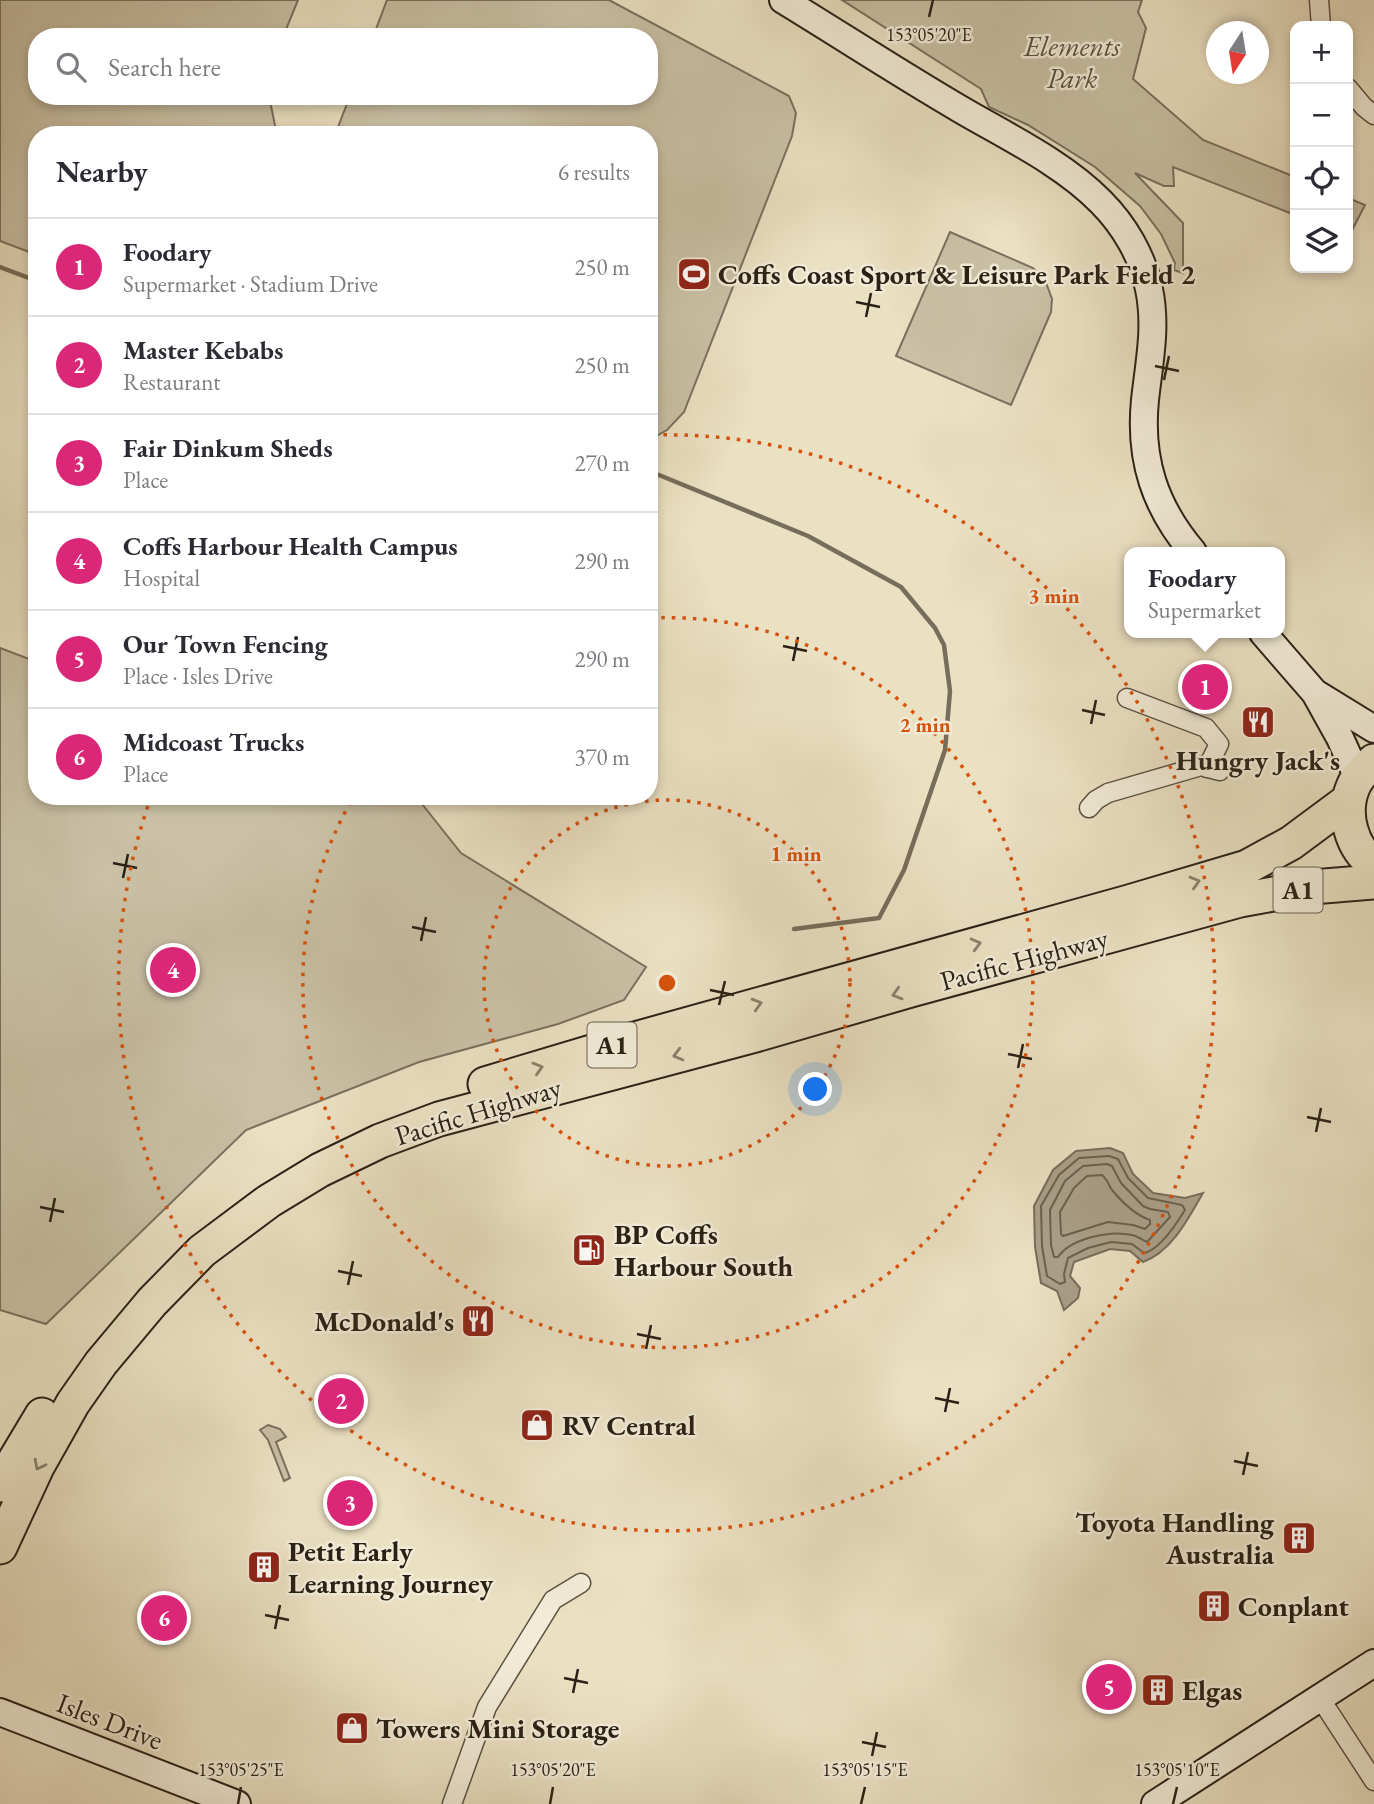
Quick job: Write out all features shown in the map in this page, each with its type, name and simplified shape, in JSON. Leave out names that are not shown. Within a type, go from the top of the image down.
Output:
[{"type":"highway","name":"A1","points":[[1360,779],[1349,822],[1356,844],[1374,864]]},
{"type":"highway","name":"Pacific Highway","points":[[0,1485],[78,1360],[129,1296],[158,1265],[196,1231],[261,1183],[338,1137],[415,1106],[635,1038],[1247,867],[1291,843],[1360,779]]},
{"type":"highway","name":"Pacific Highway","points":[[0,1547],[37,1467],[74,1404],[101,1363],[152,1302],[202,1251],[269,1201],[320,1170],[380,1141],[452,1116],[1240,900],[1312,887],[1374,882]]},
{"type":"main road","points":[[783,0],[1037,154],[1083,185],[1117,220],[1137,253],[1145,274],[1152,308],[1152,344],[1143,423],[1147,464],[1159,501],[1189,547]]},
{"type":"main road","points":[[1267,638],[1315,693],[1360,779]]},
{"type":"main road","points":[[1315,693],[1374,729]]},
{"type":"main road","points":[[1155,1804],[1374,1663]]},
{"type":"main road","name":"Isles Drive","points":[[0,1712],[237,1804]]},
{"type":"street","points":[[1319,0],[1321,21]]},
{"type":"street","points":[[1353,93],[1374,115]]},
{"type":"street","points":[[1089,808],[1108,793],[1201,766],[1214,769],[1219,744],[1206,728],[1127,698]]},
{"type":"street","points":[[452,1804],[487,1707],[553,1600],[581,1583]]},
{"type":"street","points":[[1320,1698],[1374,1781]]},
{"type":"green space","points":[[0,0],[298,0],[287,28],[28,28],[28,105],[271,105],[275,126],[28,126],[28,252],[0,241]]},
{"type":"green space","name":"Coffs Coast Sport & Leisure Park Field 2","points":[[387,0],[609,0],[789,96],[796,113],[792,136],[684,412],[667,430],[658,435],[658,126],[338,126],[347,105],[658,105],[658,28],[376,28]]},
{"type":"green space","name":"Elements Park","points":[[842,0],[1142,0],[1138,12],[1146,28],[1133,79],[1203,140],[1290,175],[1290,213],[1173,167],[1174,186],[1164,186],[1135,173],[1183,223],[1183,273],[1174,270],[1175,263],[1161,234],[1140,206],[1095,167],[1028,125],[989,107],[981,89]]},
{"type":"green space","points":[[1353,200],[1365,205],[1353,228]]},
{"type":"green space","points":[[950,232],[1033,268],[1045,280],[1052,299],[1051,312],[1011,405],[896,356]]},
{"type":"green space","points":[[0,648],[28,659],[28,805],[423,805],[461,853],[646,967],[624,1000],[558,1024],[419,1062],[246,1130],[46,1324],[0,1310]]},
{"type":"green space","points":[[268,1425],[280,1429],[286,1437],[276,1442],[290,1478],[284,1481],[268,1440],[260,1430]]},
{"type":"water","points":[[1110,1148],[1123,1153],[1133,1174],[1153,1193],[1185,1198],[1203,1193],[1179,1233],[1153,1257],[1143,1262],[1130,1251],[1110,1249],[1074,1262],[1070,1276],[1080,1288],[1078,1298],[1064,1310],[1057,1291],[1041,1283],[1035,1247],[1034,1206],[1053,1170],[1076,1151]]},
{"type":"waterway","points":[[0,267],[28,278]]},
{"type":"waterway","points":[[658,475],[808,536],[901,587],[935,628],[944,645],[950,691],[945,750],[904,870],[879,918],[794,929]]},
{"type":"place","name":"Coffs Coast Sport & Leisure Park Field 2","points":[[694,274]]},
{"type":"place","name":"Foodary","points":[[1205,687]]},
{"type":"place","name":"Hungry Jack's","points":[[1258,722]]},
{"type":"place","name":"Coffs Harbour Health Campus","points":[[173,970]]},
{"type":"place","name":"BP Coffs Harbour South","points":[[589,1250]]},
{"type":"place","name":"McDonald's","points":[[478,1321]]},
{"type":"place","name":"Master Kebabs","points":[[341,1401]]},
{"type":"place","name":"RV Central","points":[[537,1425]]},
{"type":"place","name":"Fair Dinkum Sheds","points":[[350,1503]]},
{"type":"place","name":"Toyota Handling Australia","points":[[1299,1538]]},
{"type":"place","name":"Petit Early Learning Journey","points":[[264,1567]]},
{"type":"place","name":"Conplant","points":[[1214,1606]]},
{"type":"place","name":"Midcoast Trucks","points":[[164,1618]]},
{"type":"place","name":"Our Town Fencing","points":[[1109,1687]]},
{"type":"place","name":"Elgas","points":[[1158,1690]]},
{"type":"place","name":"Towers Mini Storage","points":[[352,1728]]}]
